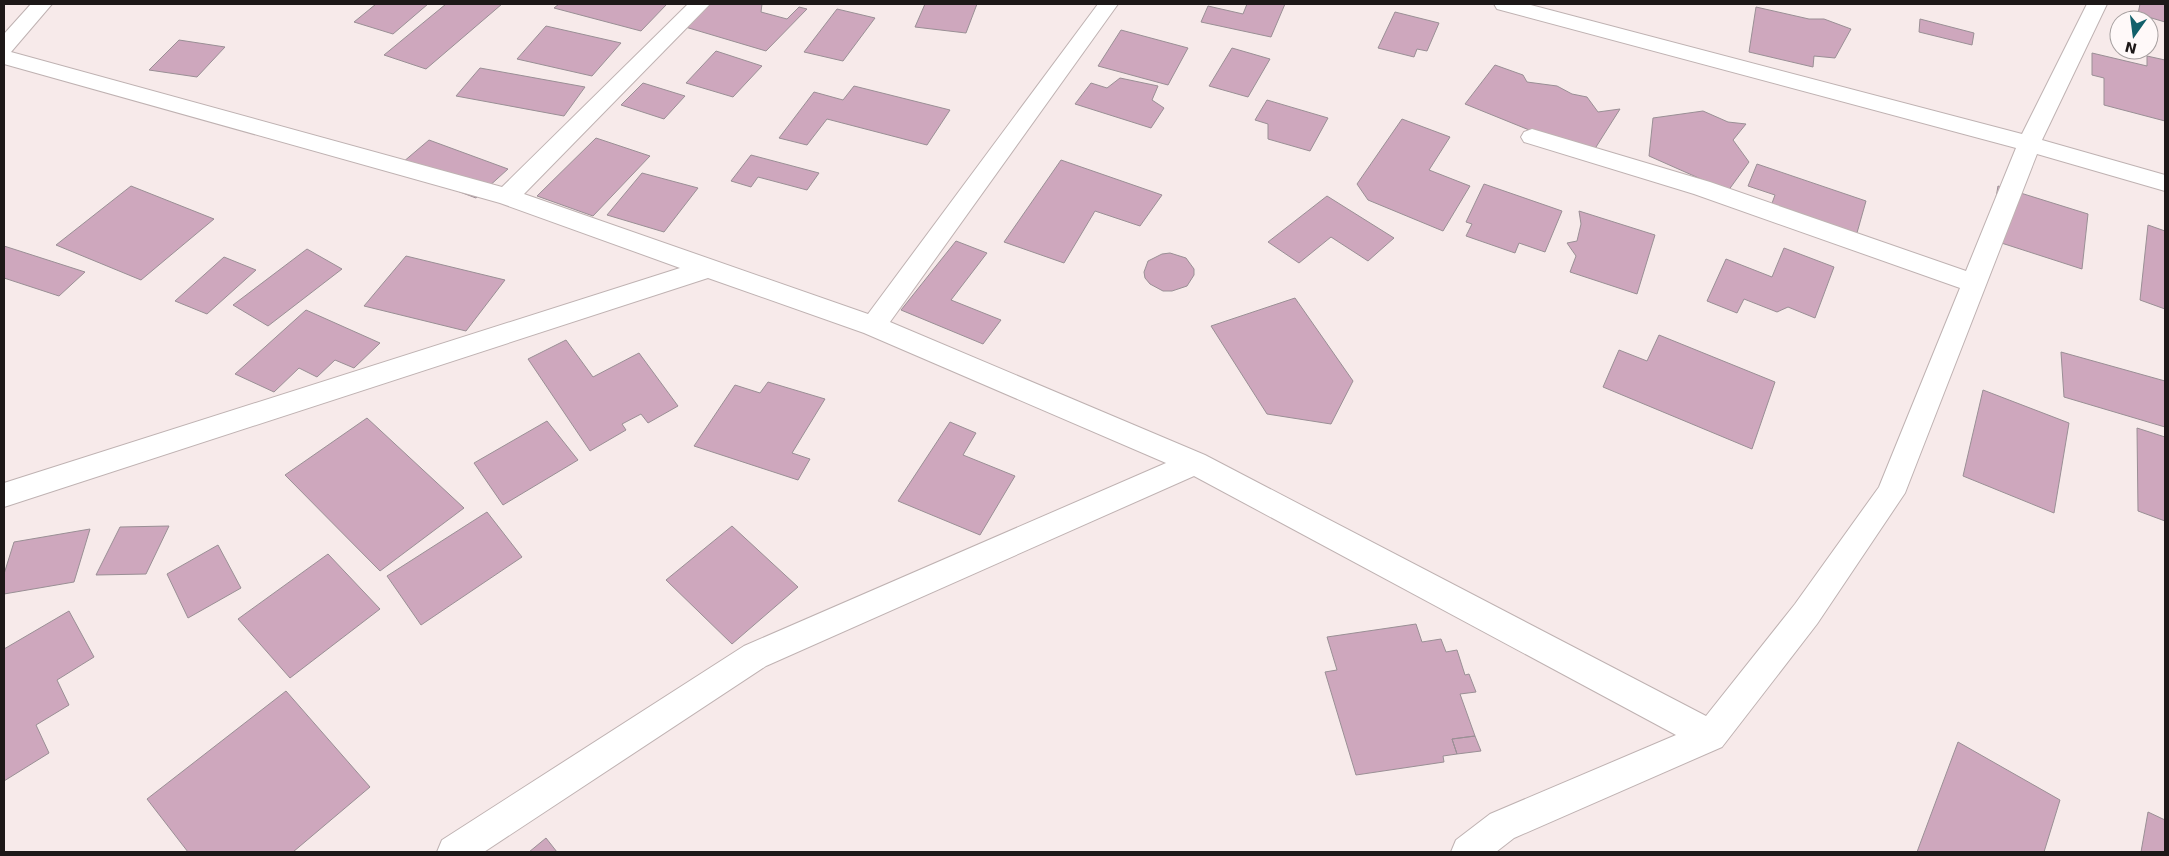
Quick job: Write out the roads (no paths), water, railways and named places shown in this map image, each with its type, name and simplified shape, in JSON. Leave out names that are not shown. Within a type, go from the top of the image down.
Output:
[{"type":"street","points":[[4,47],[42,4]]},
{"type":"street","points":[[507,197],[700,4]]},
{"type":"street","points":[[873,326],[1108,4]]},
{"type":"street","points":[[1504,4],[1561,11],[2165,183]]},
{"type":"street","points":[[1468,852],[1502,826],[1711,736],[1806,614],[1891,493],[2029,144],[2097,4]]},
{"type":"street","points":[[4,57],[507,197],[873,326],[1195,463],[1711,736]]},
{"type":"street","points":[[1532,137],[1702,188],[1974,284]]},
{"type":"street","points":[[4,495],[709,268]]},
{"type":"street","points":[[454,852],[755,656],[1195,463]]}]
